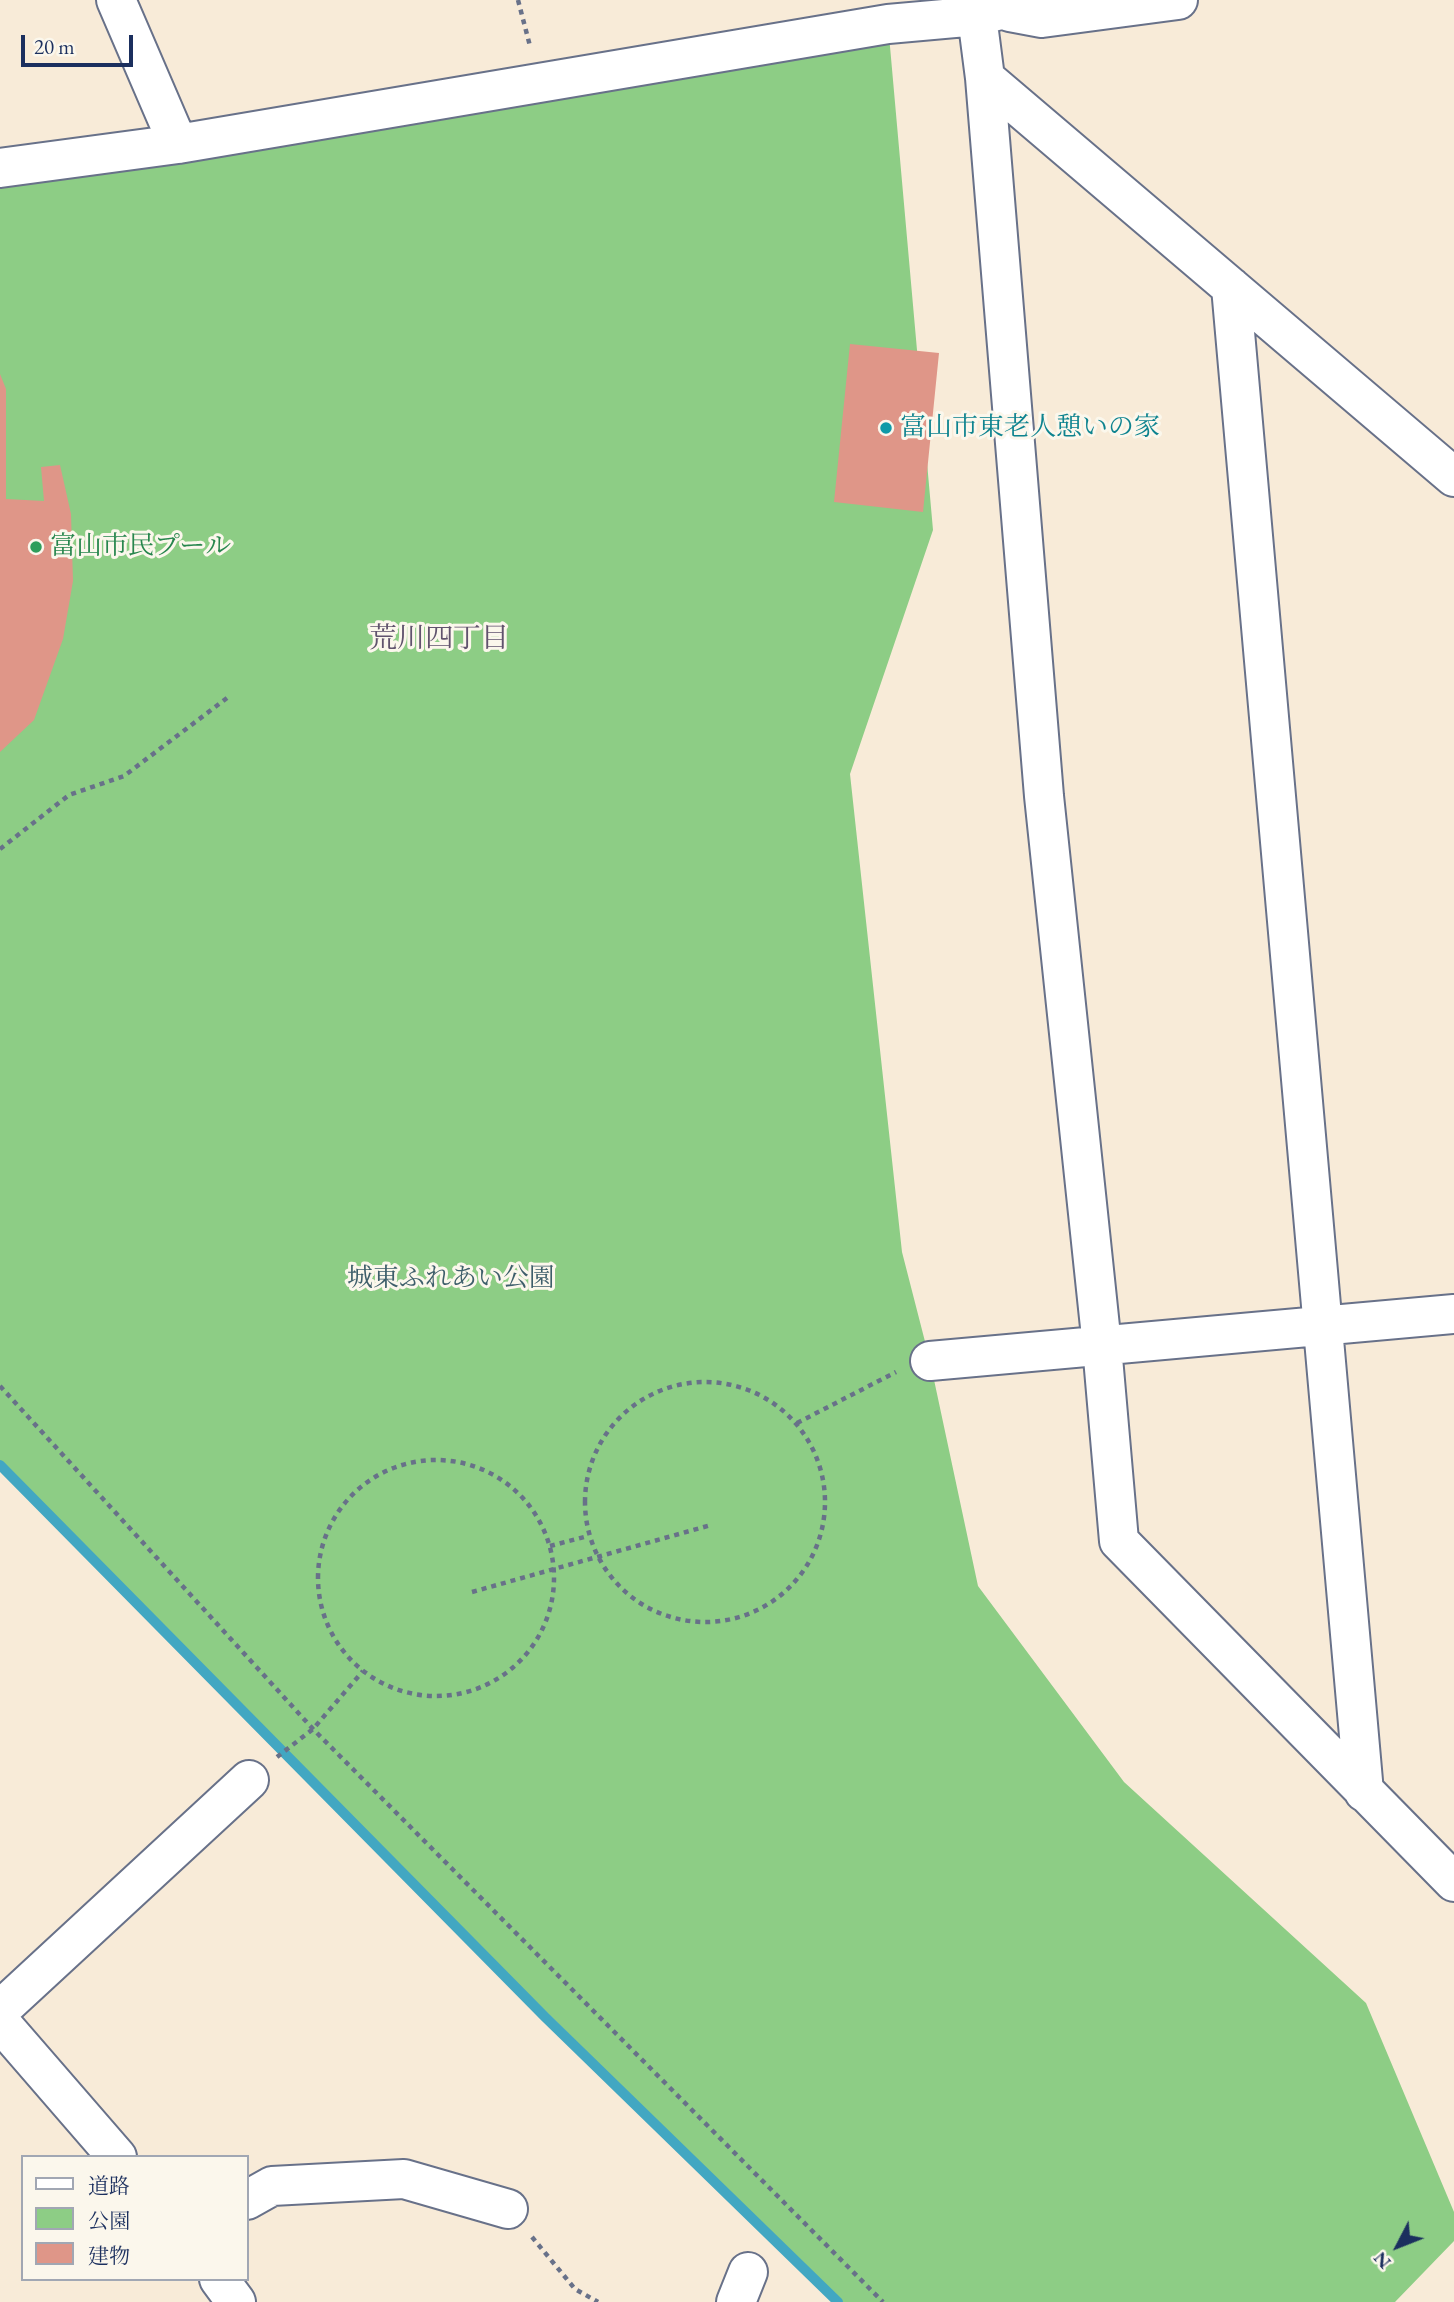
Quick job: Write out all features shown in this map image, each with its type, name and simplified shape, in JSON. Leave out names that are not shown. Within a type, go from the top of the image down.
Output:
[{"type":"street","points":[[116,0],[178,144]]},
{"type":"street","points":[[0,168],[178,144],[1040,0]]},
{"type":"street","points":[[964,11],[1041,18],[1178,0]]},
{"type":"street","points":[[964,11],[985,78],[1044,796],[1102,1346],[1119,1541],[1454,1882]]},
{"type":"street","points":[[985,78],[1454,477]]},
{"type":"street","points":[[1231,287],[1364,1793]]},
{"type":"street","points":[[930,1361],[1454,1314]]},
{"type":"street","points":[[0,2010],[249,1780]]},
{"type":"street","points":[[0,2022],[115,2155]]},
{"type":"street","points":[[248,2199],[272,2186],[404,2179],[508,2209]]},
{"type":"street","points":[[220,2281],[236,2302]]},
{"type":"path","points":[[518,0],[541,84]]},
{"type":"path","points":[[0,849],[69,795],[124,776],[227,698]]},
{"type":"path","points":[[797,1423],[890,1374],[930,1361]]},
{"type":"path","points":[[699,1381],[735,1385],[769,1399],[797,1423],[819,1460],[826,1502],[819,1545],[797,1582],[763,1609],[722,1622],[679,1621],[669,1617],[639,1604],[608,1574],[588,1536],[584,1499],[590,1464],[606,1432],[631,1405],[663,1388],[699,1381]]},
{"type":"path","points":[[0,1386],[313,1729],[883,2302]]},
{"type":"path","points":[[440,1460],[477,1467],[509,1485],[535,1512],[550,1546],[555,1583],[548,1619],[530,1652],[502,1677],[469,1692],[432,1696],[396,1689],[363,1671],[338,1644],[322,1611],[318,1574],[325,1537],[343,1504],[370,1480],[404,1464],[440,1460]]},
{"type":"path","points":[[472,1592],[711,1525]]},
{"type":"path","points":[[550,1546],[588,1536]]},
{"type":"path","points":[[249,1780],[313,1729],[363,1671]]},
{"type":"path","points":[[508,2209],[575,2290],[598,2302]]},
{"type":"green space","name":"城東ふれあい公園","points":[[888,24],[933,530],[850,774],[902,1252],[930,1361],[978,1586],[1124,1782],[1366,2003],[1454,2212],[1454,2241],[1395,2302],[841,2302],[326,1795],[0,1465],[0,168]]},
{"type":"building","name":"富山市東老人憩いの家","points":[[850,344],[939,353],[923,512],[834,502]]},
{"type":"building","name":"富山市民プール","points":[[0,374],[6,389],[6,499],[44,501],[41,467],[60,465],[71,514],[73,581],[63,639],[34,720],[0,752]]},
{"type":"waterway","points":[[0,1465],[545,2017],[838,2302]]},
{"type":"place","name":"富山市東老人憩いの家","points":[[886,428]]},
{"type":"place","name":"富山市民プール","points":[[36,547]]},
{"type":"district","name":"荒川四丁目","points":[[439,639]]}]
